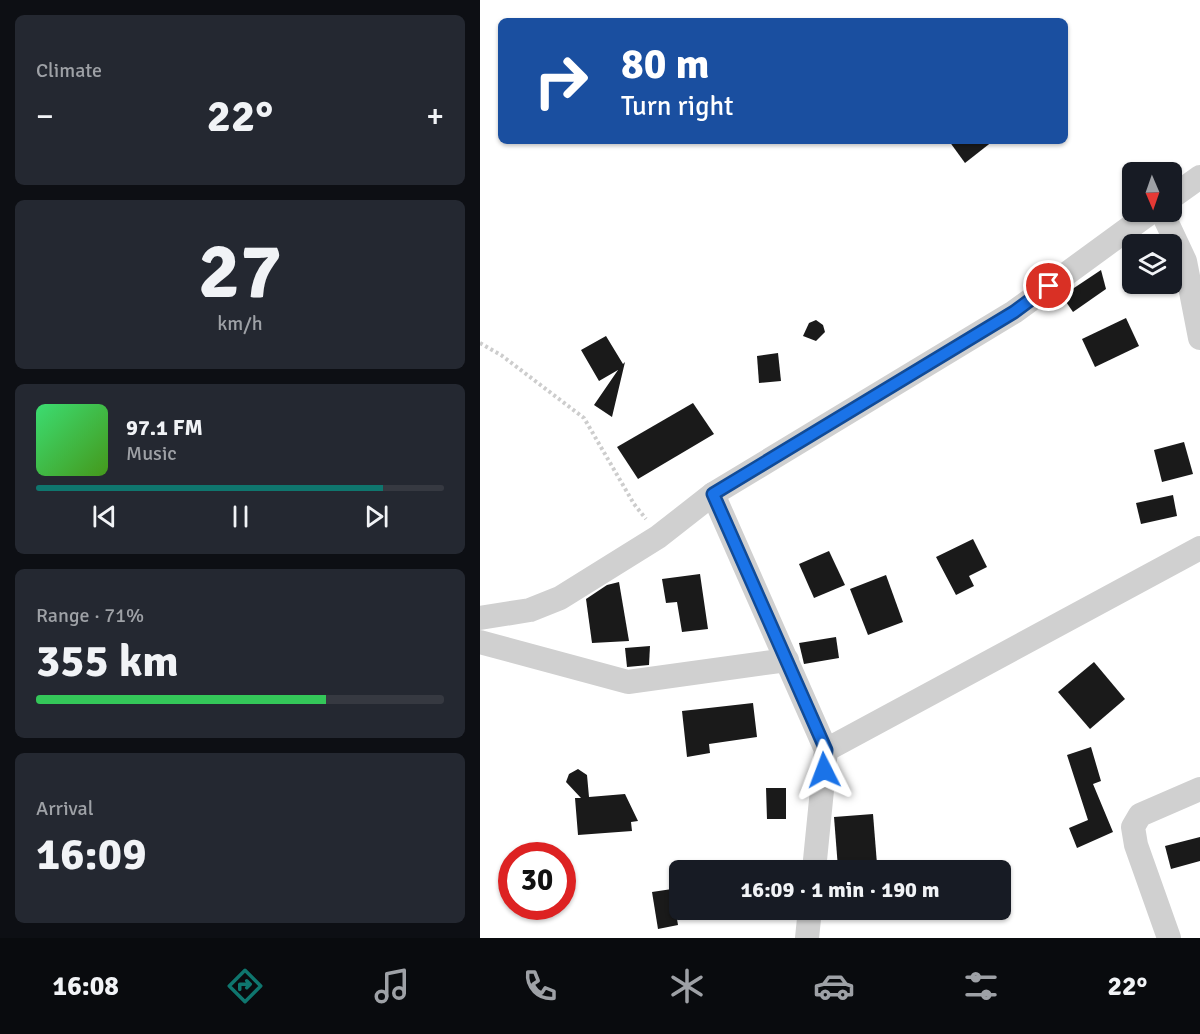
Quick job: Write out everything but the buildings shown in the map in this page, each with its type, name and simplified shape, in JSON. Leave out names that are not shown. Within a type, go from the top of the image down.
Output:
[{"type":"street","points":[[1182,190],[1200,177]]},
{"type":"street","points":[[480,618],[530,610],[560,598],[658,537],[713,494],[1014,312],[1137,222]]},
{"type":"street","points":[[1167,222],[1185,261],[1200,338]]},
{"type":"street","points":[[713,494],[826,750],[815,860]]},
{"type":"street","points":[[826,750],[1200,548]]},
{"type":"street","points":[[480,642],[628,682],[787,660]]},
{"type":"street","points":[[1169,938],[1136,845],[1134,827],[1140,815],[1200,789]]},
{"type":"street","points":[[807,938],[809,920]]},
{"type":"path","points":[[480,343],[501,355],[584,418],[634,504],[658,537]]},
{"type":"route","points":[[824,770],[826,750],[713,494],[1014,312],[1049,286]]}]
